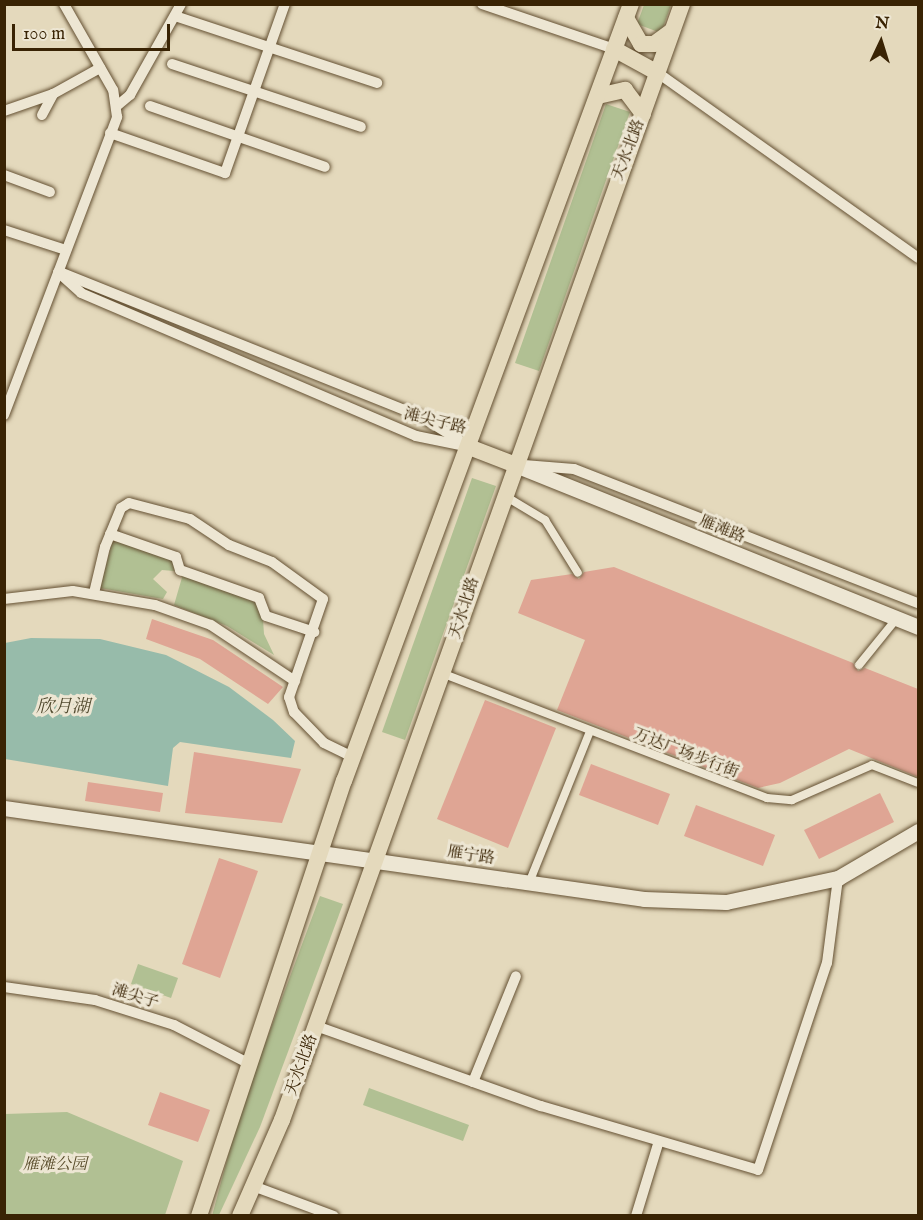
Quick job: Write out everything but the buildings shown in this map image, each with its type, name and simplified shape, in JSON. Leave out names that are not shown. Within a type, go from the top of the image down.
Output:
[{"type":"main road","name":"天水北路","points":[[242,1212],[316,1026],[444,674],[502,494],[682,4]]},
{"type":"main road","points":[[199,1215],[202,1196],[323,850],[353,757],[470,447],[628,11]]},
{"type":"main road","points":[[628,11],[641,44],[654,44],[672,31]]},
{"type":"main road","points":[[614,49],[658,73]]},
{"type":"main road","points":[[598,96],[625,90],[643,114]]},
{"type":"main road","points":[[470,447],[513,464]]},
{"type":"main road","name":"雁滩路","points":[[513,464],[918,627]]},
{"type":"main road","name":"雁宁路","points":[[4,808],[323,850],[376,861],[644,899],[726,902],[838,878],[918,831]]},
{"type":"street","points":[[64,4],[118,105]]},
{"type":"street","points":[[4,415],[110,133],[118,105],[130,95],[181,4]]},
{"type":"street","points":[[110,133],[225,172],[285,4]]},
{"type":"street","points":[[482,4],[614,49]]},
{"type":"street","points":[[174,16],[377,83]]},
{"type":"street","points":[[172,64],[362,127]]},
{"type":"street","points":[[4,111],[53,94],[100,68]]},
{"type":"street","points":[[658,73],[918,258]]},
{"type":"street","points":[[42,115],[53,94]]},
{"type":"street","points":[[150,106],[325,167]]},
{"type":"street","points":[[4,175],[50,192]]},
{"type":"street","points":[[4,230],[66,250]]},
{"type":"street","name":"滩尖子路","points":[[58,272],[420,417],[470,447]]},
{"type":"street","name":"滩尖子路","points":[[58,272],[81,293],[416,436],[470,447]]},
{"type":"street","points":[[513,464],[574,469],[918,603]]},
{"type":"street","points":[[502,494],[545,520],[578,573]]},
{"type":"street","points":[[94,593],[110,534],[121,508],[129,503],[190,519],[228,545],[272,562],[323,599],[314,632],[289,697],[294,712],[324,743],[353,757]]},
{"type":"street","points":[[110,534],[177,557],[180,570],[259,598],[266,616],[314,632]]},
{"type":"street","points":[[4,599],[44,591],[94,593],[155,605],[211,624],[295,681]]},
{"type":"street","points":[[859,665],[897,618]]},
{"type":"street","name":"万达广场步行街","points":[[444,674],[780,801],[804,796],[872,765],[918,783]]},
{"type":"street","points":[[529,883],[590,731]]},
{"type":"street","points":[[316,1026],[473,1082],[758,1170],[827,963],[838,878]]},
{"type":"street","points":[[473,1082],[516,976]]},
{"type":"street","name":"滩尖子","points":[[4,987],[95,1000],[174,1025],[248,1064]]},
{"type":"street","points":[[636,1215],[659,1141]]},
{"type":"street","points":[[253,1186],[334,1215]]},
{"type":"green space","points":[[644,5],[671,5],[661,33],[637,24]]},
{"type":"green space","points":[[606,104],[630,112],[539,371],[515,363]]},
{"type":"green space","points":[[472,478],[496,486],[405,740],[382,732]]},
{"type":"green space","points":[[113,539],[174,560],[174,571],[162,570],[153,579],[167,592],[163,599],[100,588]]},
{"type":"green space","points":[[183,574],[262,605],[264,634],[274,655],[227,626],[174,605]]},
{"type":"green space","points":[[320,896],[343,904],[260,1127],[219,1215],[212,1216],[240,1111]]},
{"type":"green space","points":[[138,964],[178,978],[171,998],[131,984]]},
{"type":"green space","points":[[369,1088],[469,1125],[463,1141],[363,1105]]},
{"type":"green space","name":"雁滩公园","points":[[67,1112],[183,1161],[165,1215],[5,1216],[5,1114]]},
{"type":"water","name":"欣月湖","points":[[31,638],[100,639],[166,655],[229,687],[273,720],[295,741],[291,758],[180,742],[173,748],[168,786],[5,759],[5,643]]}]
